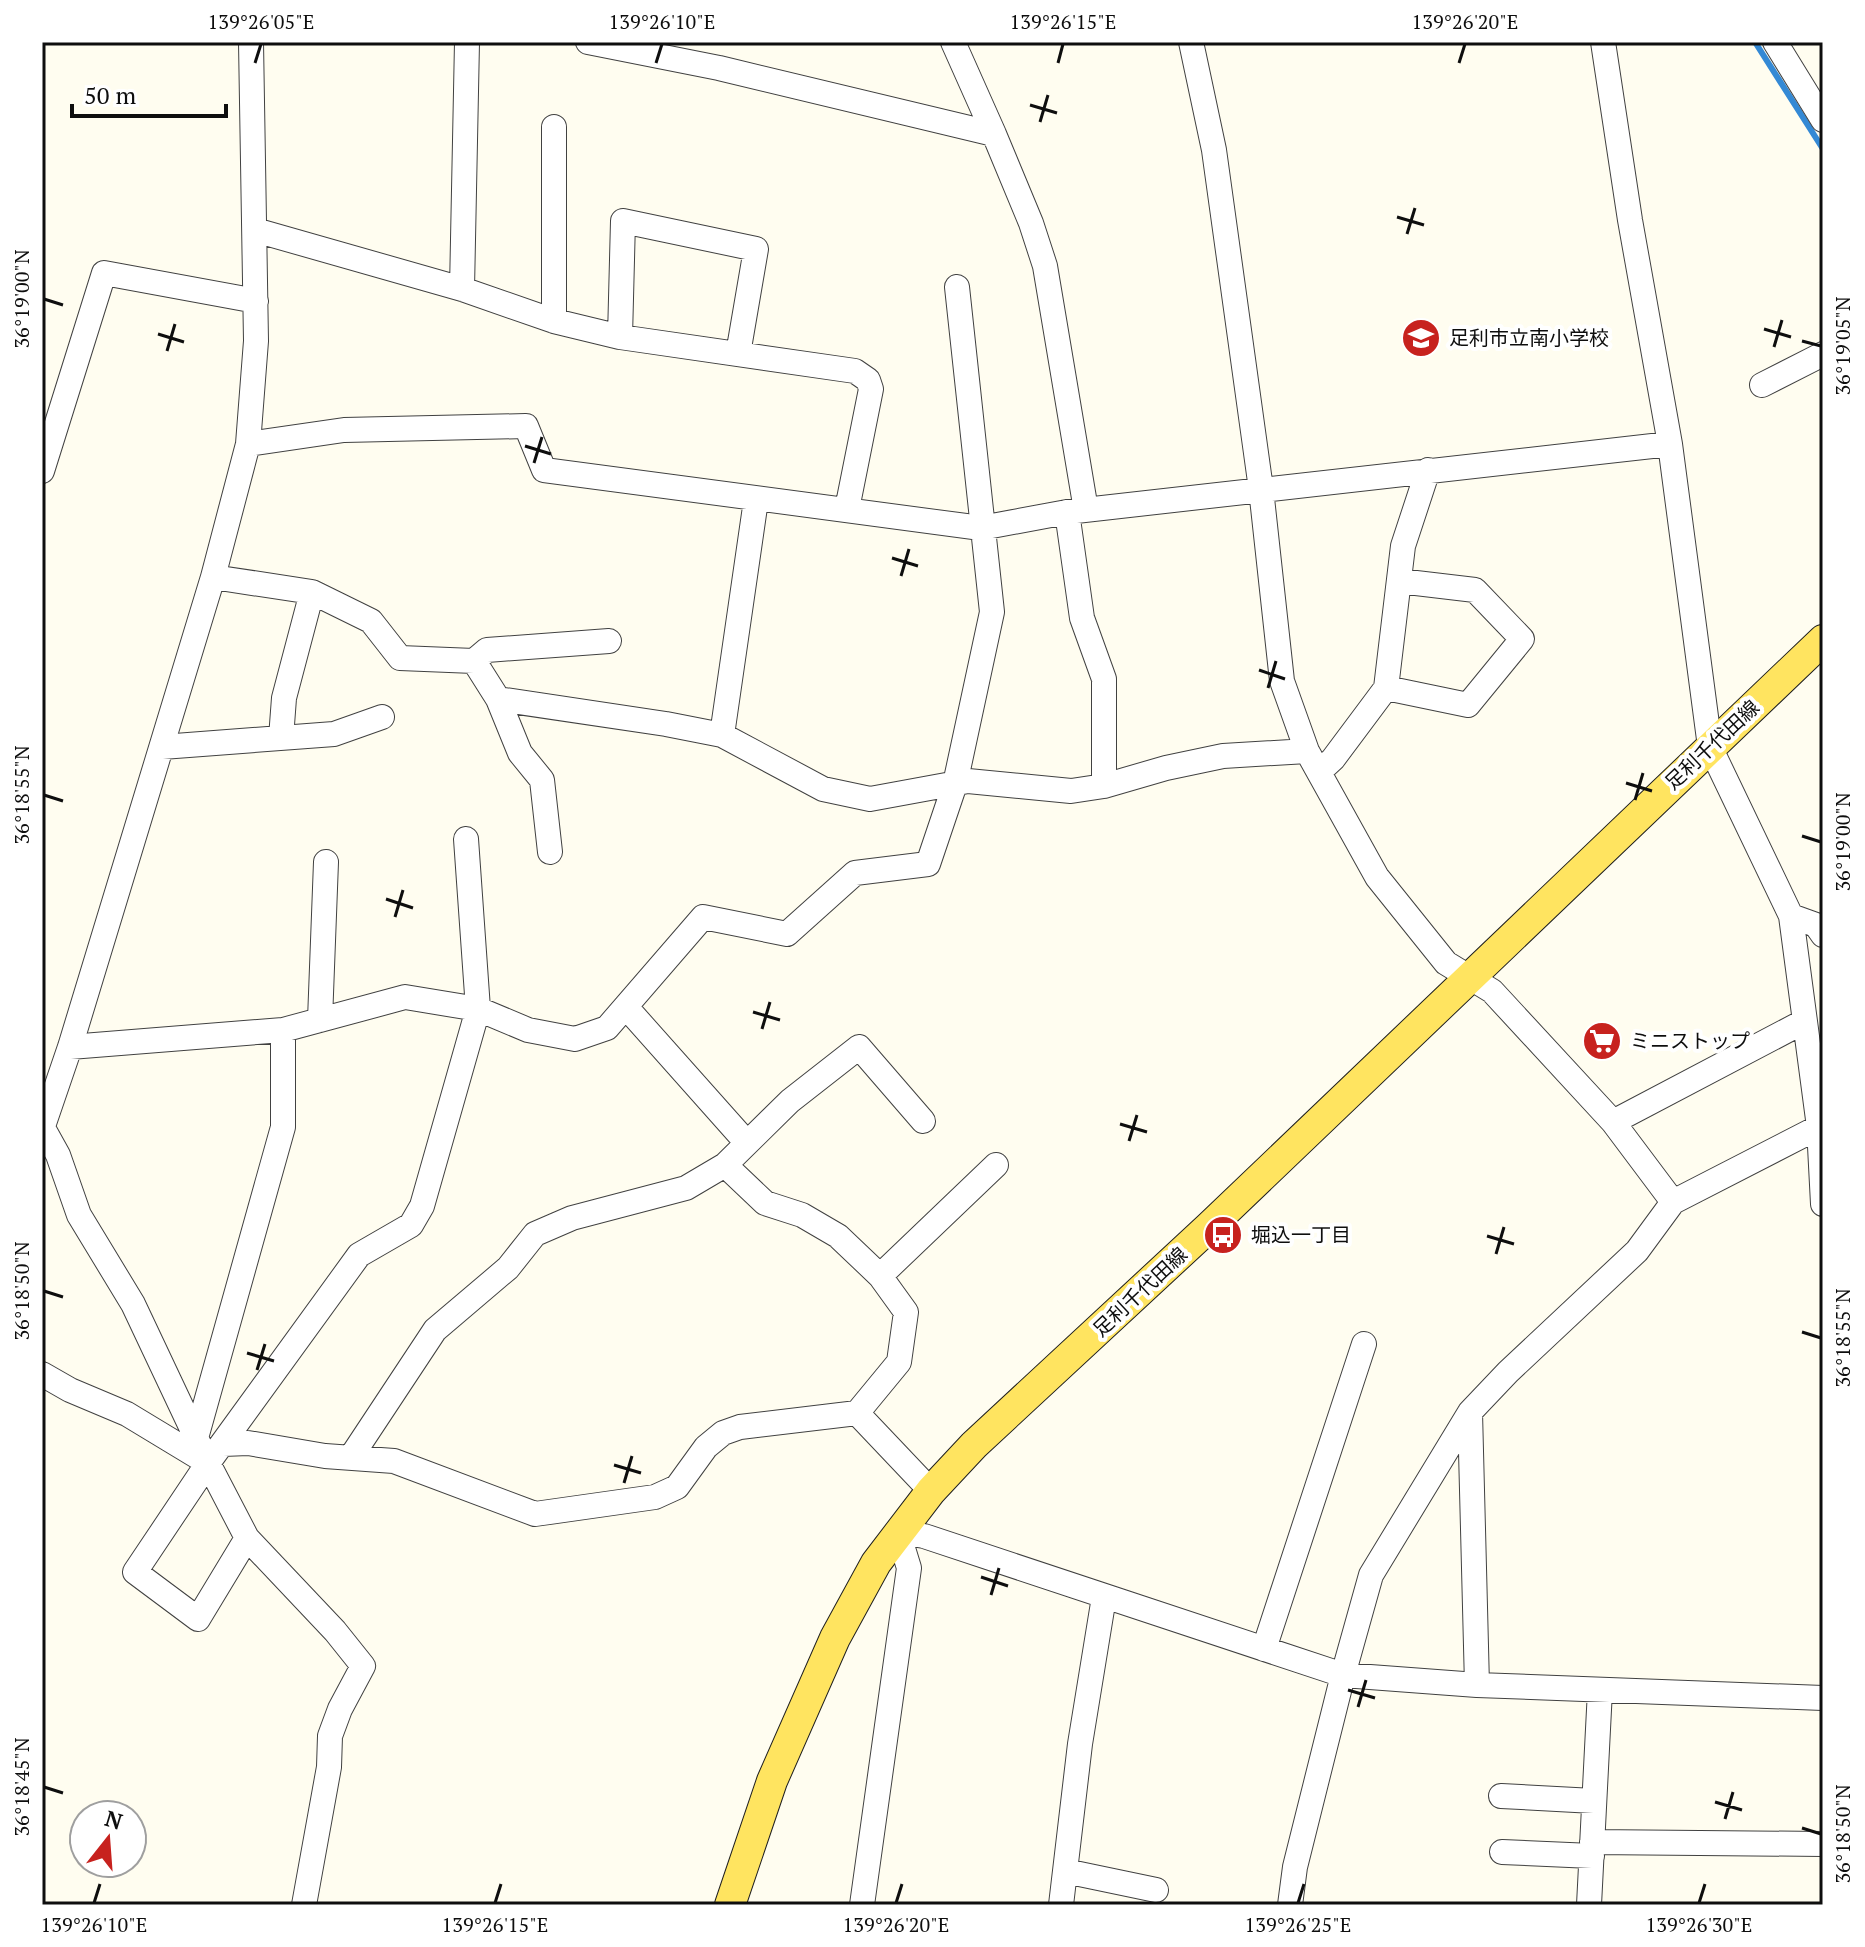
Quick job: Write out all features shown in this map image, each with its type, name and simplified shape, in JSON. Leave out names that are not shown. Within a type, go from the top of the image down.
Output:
[{"type":"main road","name":"足利千代田線","points":[[730,1905],[772,1781],[835,1638],[876,1563],[931,1491],[974,1445],[1198,1237],[1823,640]]},
{"type":"street","points":[[251,42],[256,341],[248,444],[213,577],[162,747],[42,1129],[58,1155],[79,1215],[133,1304],[196,1438],[215,1454],[247,1538],[335,1631],[363,1666],[340,1709],[330,1736],[329,1767],[304,1905]]},
{"type":"street","points":[[462,289],[467,42]]},
{"type":"street","points":[[588,42],[719,68],[994,134]]},
{"type":"street","points":[[953,42],[1031,223],[1045,266],[1077,511],[1082,618],[1104,679],[1104,786]]},
{"type":"street","points":[[1191,42],[1214,150],[1261,489],[1282,681],[1313,761],[1377,877],[1446,963],[1492,991],[1613,1122],[1673,1202]]},
{"type":"street","points":[[1603,42],[1630,220],[1670,444],[1710,747],[1791,916],[1819,1127],[1823,1204]]},
{"type":"street","points":[[1775,42],[1823,120]]},
{"type":"street","points":[[554,127],[554,321]]},
{"type":"street","points":[[620,337],[623,221],[756,249],[738,354]]},
{"type":"street","points":[[255,230],[462,289],[554,321],[620,337],[855,371],[868,380],[871,389],[847,509]]},
{"type":"street","points":[[42,471],[104,273],[256,301]]},
{"type":"street","points":[[70,1047],[283,1030],[405,997],[478,1009],[528,1030],[575,1039],[607,1028],[703,917],[787,934],[855,873],[928,864],[955,784],[992,612],[957,287]]},
{"type":"street","points":[[1762,385],[1823,354]]},
{"type":"street","points":[[248,444],[344,430],[526,426],[544,470],[981,528],[1077,511],[1670,444]]},
{"type":"street","points":[[498,699],[722,735],[823,789],[870,799],[968,781],[1071,791],[1104,786],[1223,756],[1313,761],[1333,759],[1386,688],[1403,546],[1428,470]]},
{"type":"street","points":[[722,735],[756,500]]},
{"type":"street","points":[[213,577],[312,592],[371,621],[400,658],[474,661],[487,650],[609,641]]},
{"type":"street","points":[[1386,688],[1468,705],[1522,639],[1475,590],[1399,581]]},
{"type":"street","points":[[281,738],[284,698],[312,592]]},
{"type":"street","points":[[474,661],[498,699],[520,753],[542,780],[550,852]]},
{"type":"street","points":[[162,747],[334,734],[382,717]]},
{"type":"street","points":[[247,1538],[198,1619],[135,1572],[215,1454],[359,1255],[411,1225],[422,1206],[478,1009],[466,839]]},
{"type":"street","points":[[320,1020],[326,862]]},
{"type":"street","points":[[1791,916],[1816,925],[1823,935]]},
{"type":"street","points":[[626,1007],[747,1143]]},
{"type":"street","points":[[1613,1122],[1805,1021]]},
{"type":"street","points":[[196,1438],[283,1127],[283,1030]]},
{"type":"street","points":[[351,1457],[435,1330],[508,1268],[535,1234],[572,1218],[686,1188],[725,1165],[790,1101],[859,1047],[923,1121]]},
{"type":"street","points":[[1290,1905],[1295,1867],[1371,1575],[1470,1412],[1508,1372],[1637,1251],[1673,1202],[1819,1127]]},
{"type":"street","points":[[42,1374],[70,1390],[215,1454],[248,1443],[325,1456],[394,1461],[535,1514],[655,1497],[677,1487],[706,1447],[723,1433],[740,1427],[857,1413],[899,1362],[902,1348],[906,1312],[880,1276],[838,1236],[802,1215],[765,1203],[725,1165]]},
{"type":"street","points":[[880,1276],[996,1165]]},
{"type":"street","points":[[1264,1649],[1364,1344]]},
{"type":"street","points":[[1470,1412],[1477,1685]]},
{"type":"street","points":[[857,1413],[931,1491]]},
{"type":"street","points":[[862,1905],[909,1568],[898,1532],[924,1536],[1343,1675],[1477,1685],[1823,1698]]},
{"type":"street","points":[[1061,1905],[1080,1744],[1104,1597]]},
{"type":"street","points":[[1589,1905],[1600,1690]]},
{"type":"street","points":[[1501,1796],[1594,1801]]},
{"type":"street","points":[[1502,1852],[1823,1844]]},
{"type":"street","points":[[1065,1871],[1156,1890]]},
{"type":"waterway","points":[[1755,42],[1823,149]]},
{"type":"place","name":"足利市立南小学校","points":[[1421,338]]},
{"type":"place","name":"ミニストップ","points":[[1602,1041]]},
{"type":"place","name":"堀込一丁目","points":[[1223,1235]]}]
